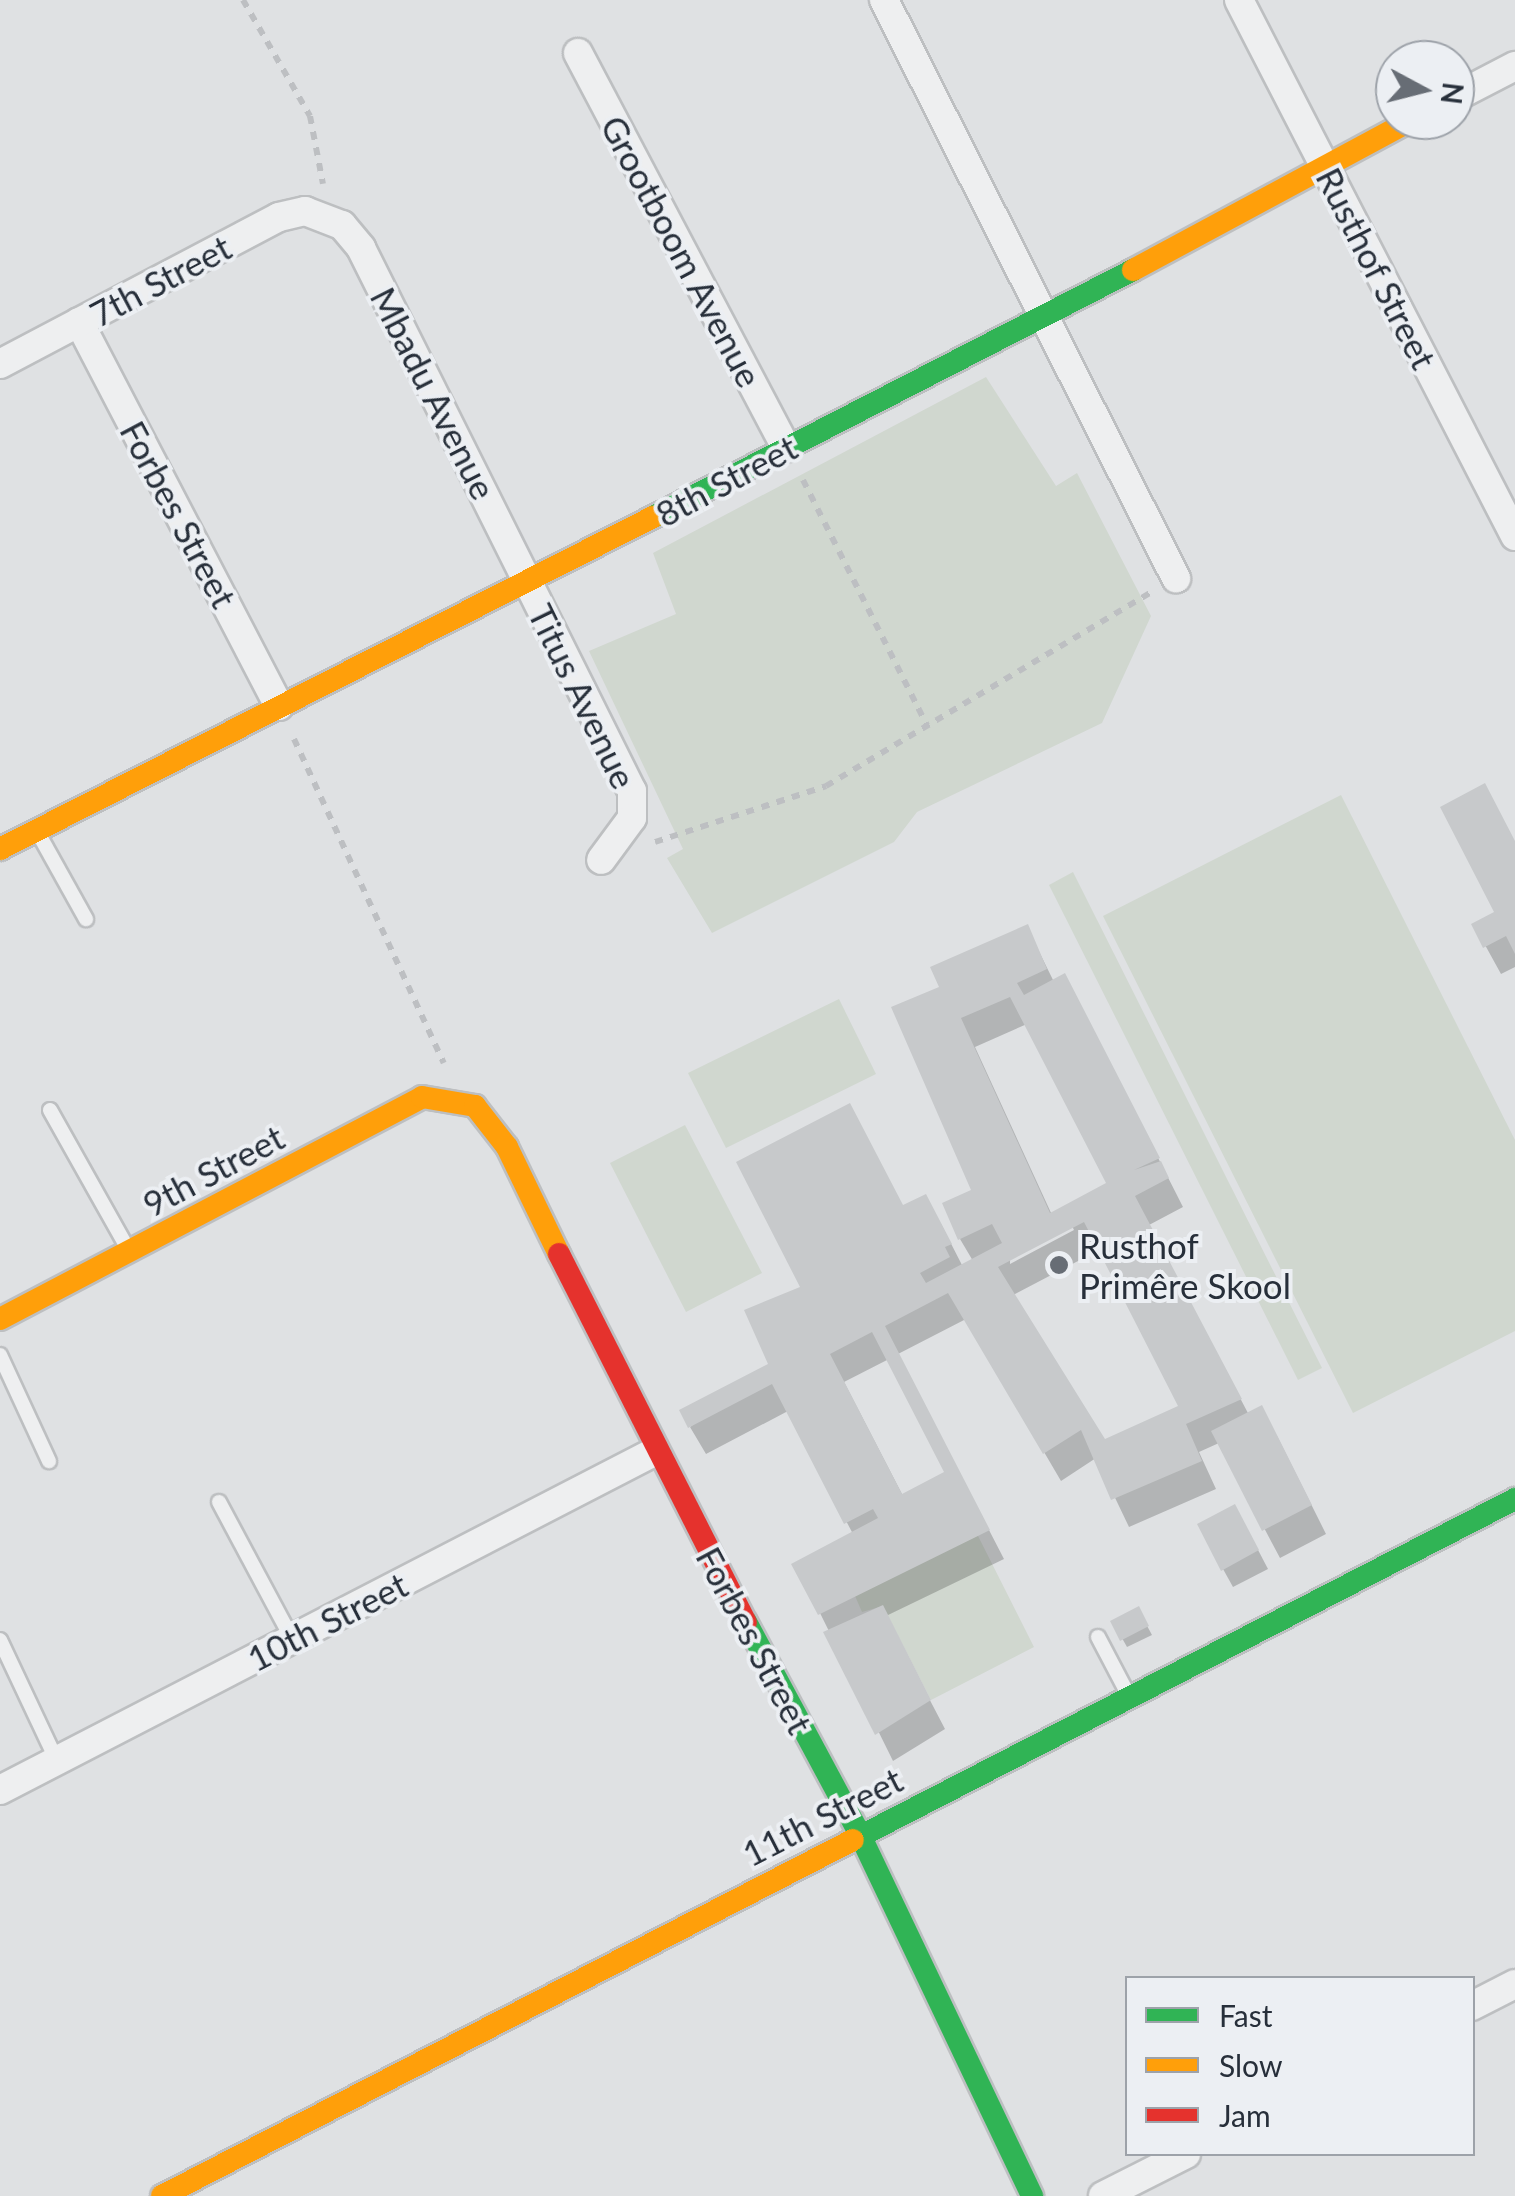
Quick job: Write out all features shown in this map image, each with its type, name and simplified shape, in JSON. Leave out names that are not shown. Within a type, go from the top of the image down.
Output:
[{"type":"street","points":[[884,0],[1176,578]]},
{"type":"street","name":"Rusthof Street","points":[[1239,0],[1515,536]]},
{"type":"street","name":"Grootboom Avenue","points":[[578,53],[786,448]]},
{"type":"street","points":[[1475,87],[1515,66]]},
{"type":"street","name":"8th Street","points":[[0,850],[1047,317],[1375,139]]},
{"type":"street","name":"7th Street","points":[[0,364],[279,217],[306,211],[324,215]]},
{"type":"street","name":"Mbadu Avenue","points":[[324,215],[361,248],[529,583]]},
{"type":"street","name":"Forbes Street","points":[[79,322],[279,706]]},
{"type":"street","name":"Titus Avenue","points":[[529,583],[632,791],[632,818],[602,860]]},
{"type":"street","name":"9th Street","points":[[0,1320],[422,1097],[461,1099]]},
{"type":"street","name":"Forbes Street","points":[[461,1099],[490,1120],[507,1148],[654,1452],[860,1836],[1032,2196]]},
{"type":"street","name":"10th Street","points":[[0,1790],[654,1452]]},
{"type":"street","name":"11th Street","points":[[162,2196],[1515,1499]]},
{"type":"street","points":[[1475,2004],[1515,1984]]},
{"type":"street","points":[[1103,2196],[1182,2156]]},
{"type":"lane","points":[[37,830],[86,918]]},
{"type":"lane","points":[[50,1110],[130,1253]]},
{"type":"lane","points":[[0,1355],[49,1461]]},
{"type":"lane","points":[[219,1502],[292,1639]]},
{"type":"lane","points":[[1098,1637],[1130,1697]]},
{"type":"lane","points":[[0,1640],[57,1760]]},
{"type":"path","points":[[243,0],[310,116],[324,215]]},
{"type":"path","points":[[786,448],[927,726]]},
{"type":"path","points":[[602,860],[826,786],[1176,578]]},
{"type":"path","points":[[279,706],[461,1099]]},
{"type":"shaded area","points":[[986,377],[1056,486],[1077,473],[1151,616],[1102,723],[917,812],[894,842],[712,933],[667,858],[683,849],[589,651],[676,614],[653,553]]},
{"type":"shaded area","points":[[1341,795],[1515,1140],[1515,1331],[1353,1413],[1103,916]]},
{"type":"shaded area","points":[[1073,872],[1322,1368],[1298,1380],[1049,885]]},
{"type":"shaded area","points":[[839,999],[876,1074],[726,1148],[688,1073]]},
{"type":"shaded area","points":[[685,1125],[762,1273],[686,1312],[610,1163]]},
{"type":"shaded area","points":[[976,1532],[1034,1647],[931,1700],[883,1606],[862,1612],[855,1596]]},
{"type":"building","points":[[1485,783],[1515,841],[1515,954],[1506,936],[1483,948],[1471,924],[1494,912],[1440,807]]},
{"type":"building","points":[[1028,924],[1047,969],[1017,983],[1024,995],[1065,973],[1160,1158],[1134,1170],[1161,1161],[1169,1178],[1135,1196],[1242,1399],[1186,1424],[1202,1461],[1111,1500],[1081,1430],[1043,1454],[948,1293],[885,1326],[990,1530],[818,1615],[791,1564],[878,1518],[873,1509],[844,1524],[772,1384],[688,1428],[679,1410],[768,1364],[744,1310],[800,1287],[736,1162],[850,1103],[903,1205],[926,1194],[952,1244],[945,1247],[950,1257],[920,1273],[926,1283],[1002,1243],[992,1224],[958,1240],[942,1203],[971,1190],[891,1007],[939,987],[930,967]],"holes":[[[1010,997],[1106,1183],[1050,1213],[961,1018]],[[1084,1222],[1178,1406],[1105,1439],[998,1267]],[[872,1332],[944,1472],[902,1494],[830,1354]]]},
{"type":"building","points":[[1262,1405],[1312,1505],[1262,1531],[1211,1431]]},
{"type":"building","points":[[1235,1504],[1259,1550],[1221,1571],[1197,1524]]},
{"type":"building","points":[[883,1605],[931,1700],[875,1735],[823,1632]]},
{"type":"building","points":[[1139,1606],[1149,1626],[1120,1641],[1110,1621]]},
{"type":"traffic: fast","points":[[653,517],[1133,270]]},
{"type":"traffic: fast","points":[[853,1840],[1515,1499]]},
{"type":"traffic: fast","points":[[746,1622],[860,1835],[1032,2196]]},
{"type":"traffic: slow","points":[[1133,270],[1375,139]]},
{"type":"traffic: slow","points":[[0,849],[653,517]]},
{"type":"traffic: slow","points":[[0,1319],[422,1097],[475,1106],[507,1147],[559,1254]]},
{"type":"traffic: slow","points":[[162,2196],[853,1840]]},
{"type":"traffic: jam","points":[[559,1254],[746,1622]]},
{"type":"place","name":"Rusthof Primêre Skool","points":[[1059,1265]]}]
